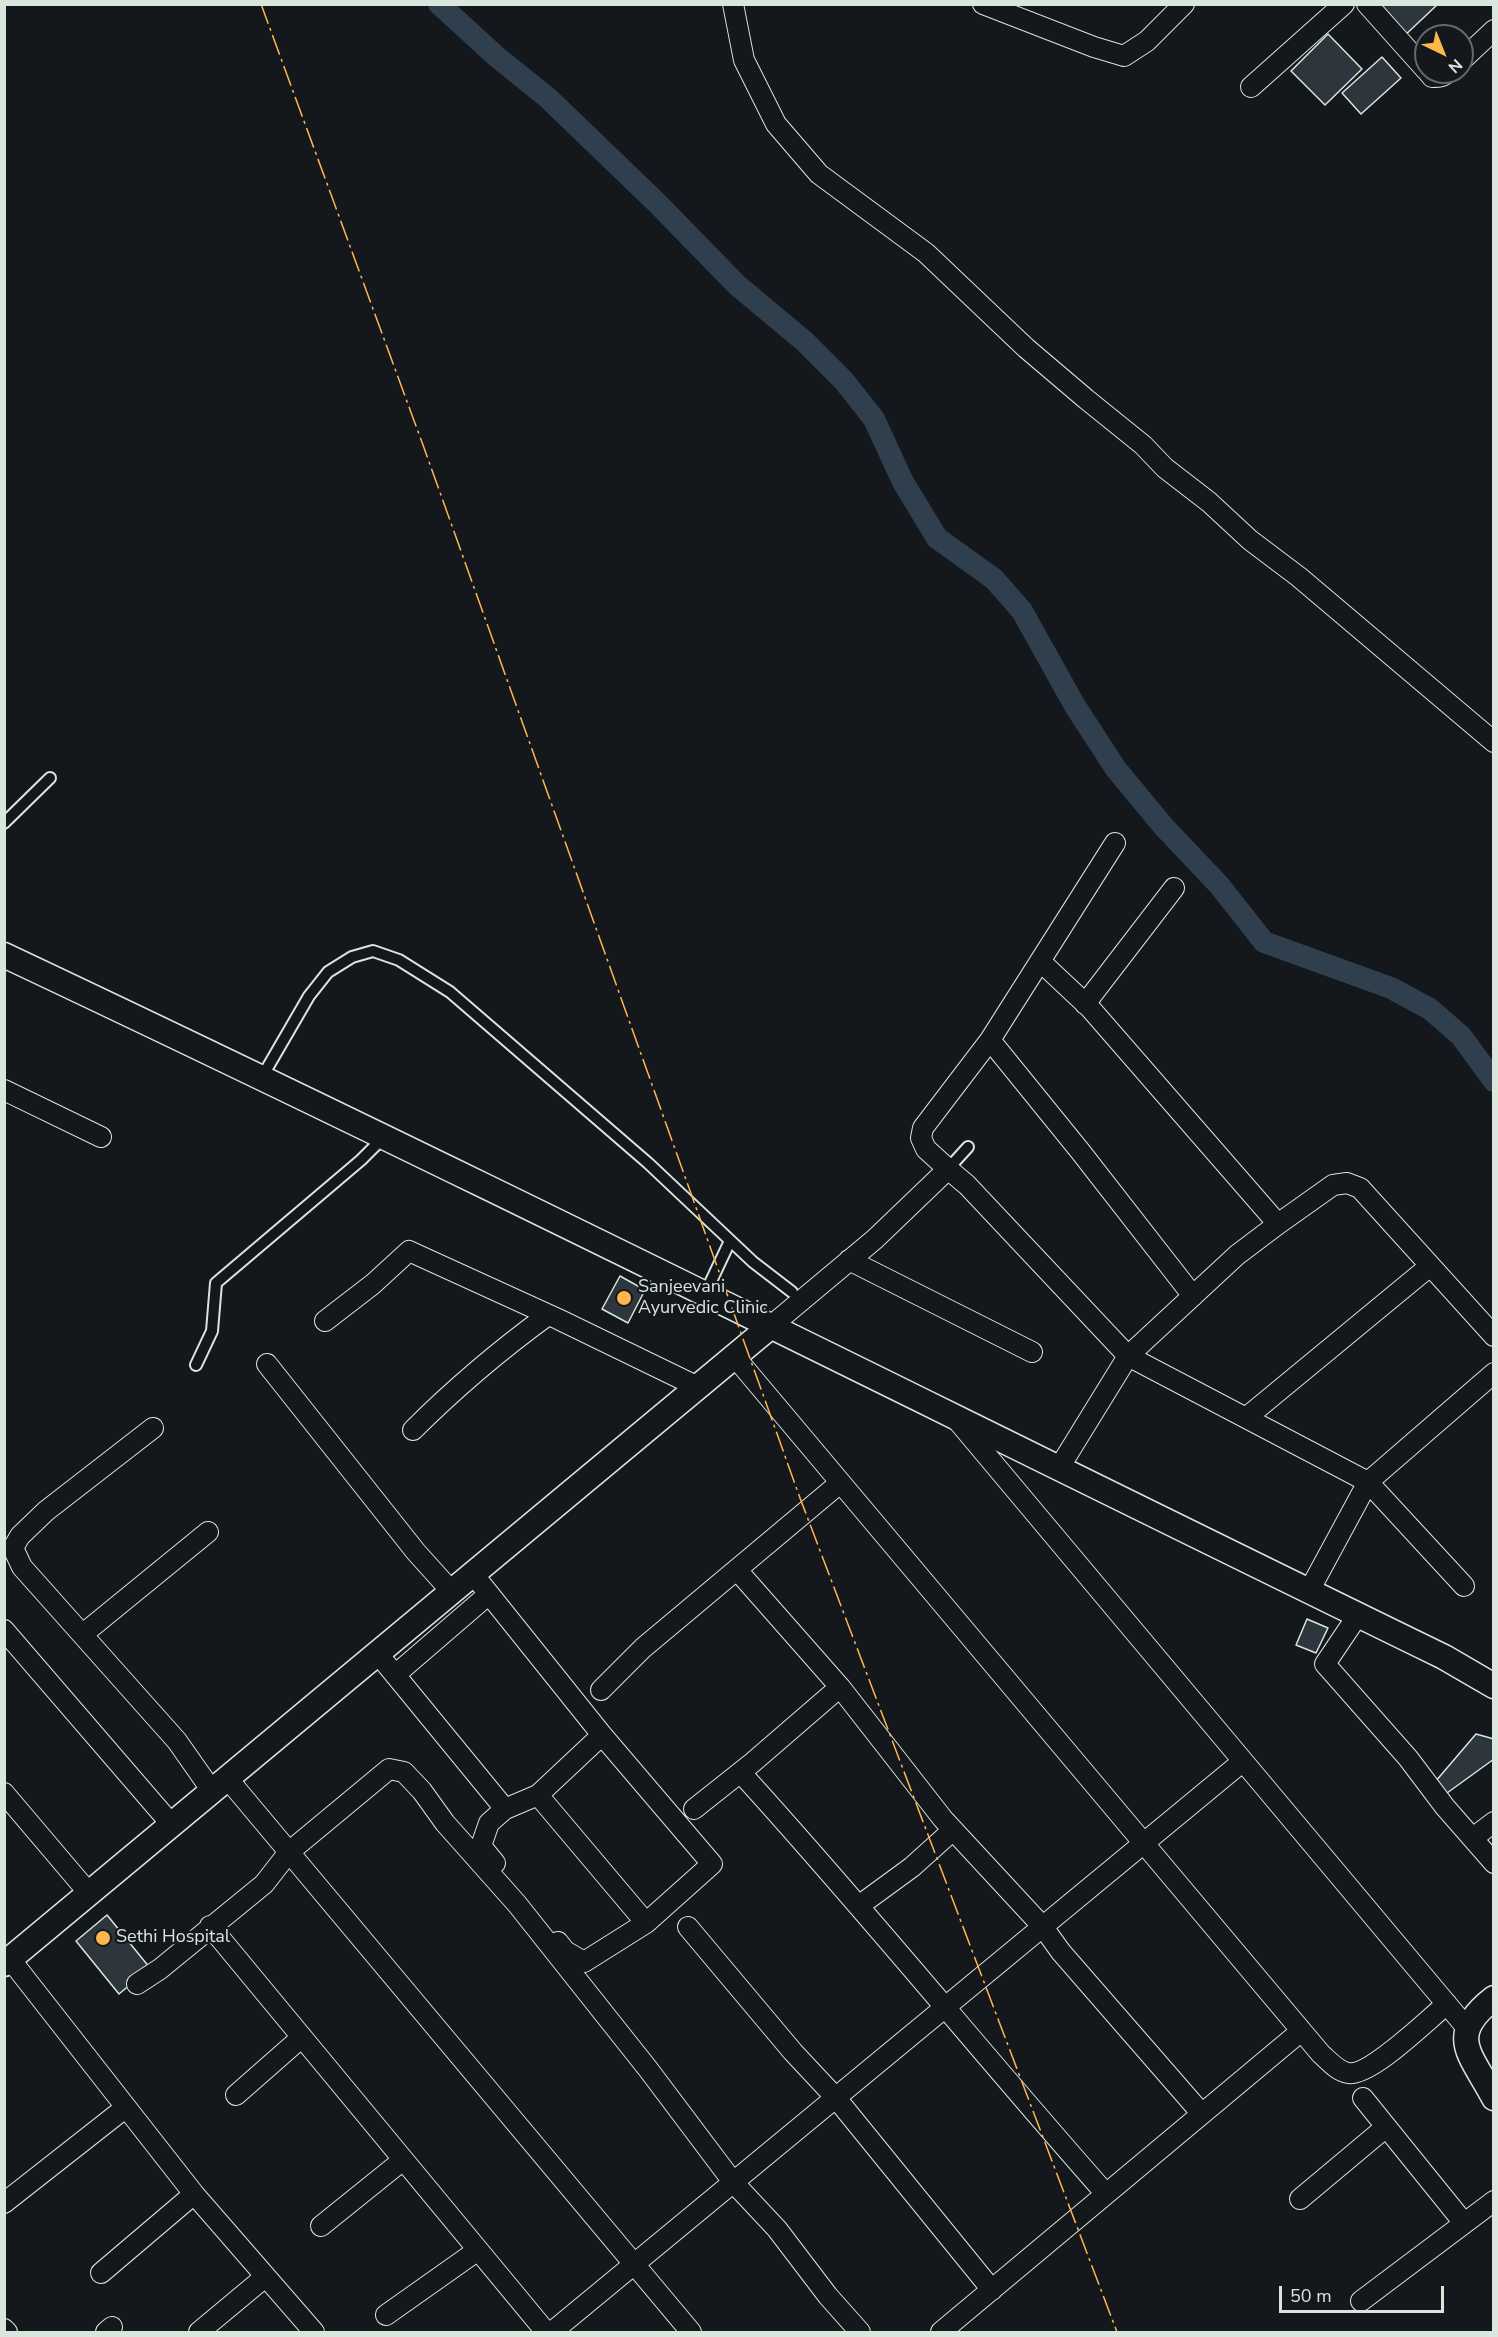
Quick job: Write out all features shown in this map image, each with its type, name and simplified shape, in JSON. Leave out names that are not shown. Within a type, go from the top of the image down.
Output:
[{"type":"street","points":[[733,4],[744,60],[776,124],[819,174],[926,253],[1026,348],[1143,445],[1165,468],[1209,502],[1250,540],[1299,577],[1494,742]]},
{"type":"street","points":[[983,4],[1094,47],[1124,56],[1147,41],[1184,4]]},
{"type":"street","points":[[1251,87],[1344,4]]},
{"type":"street","points":[[1368,4],[1414,56]]},
{"type":"street","points":[[1474,49],[1494,30]]},
{"type":"street","points":[[1115,843],[990,1040],[923,1128],[921,1138],[926,1149],[967,1185],[1128,1356],[1368,1482],[1464,1586]]},
{"type":"street","points":[[1085,1004],[1174,888]]},
{"type":"street","points":[[4,955],[262,1077],[771,1326],[1444,1657],[1494,1686]]},
{"type":"street","points":[[1041,962],[1085,1004],[1278,1224]]},
{"type":"street","points":[[990,1040],[1193,1296]]},
{"type":"street","points":[[4,1090],[101,1137]]},
{"type":"street","points":[[314,2332],[194,2194],[7,1961],[735,1357],[875,1239],[948,1169]]},
{"type":"street","points":[[1059,1468],[1128,1356],[1237,1255],[1333,1185],[1347,1183],[1360,1188],[1494,1336]]},
{"type":"street","points":[[325,1322],[373,1284],[408,1251],[548,1314],[698,1387]]},
{"type":"street","points":[[849,1260],[1032,1352]]},
{"type":"street","points":[[1247,1417],[1430,1266]]},
{"type":"street","points":[[413,1430],[441,1402],[504,1347],[548,1314]]},
{"type":"street","points":[[735,1357],[1300,2032],[1338,2069],[1349,2073],[1362,2072],[1377,2063],[1447,2004]]},
{"type":"street","points":[[267,1364],[416,1552],[452,1592]]},
{"type":"street","points":[[1309,1591],[1368,1482],[1494,1373]]},
{"type":"street","points":[[953,1416],[1466,2027]]},
{"type":"street","points":[[153,1428],[46,1511],[20,1536],[13,1548],[22,1567],[177,1741],[289,1852],[691,2332]]},
{"type":"street","points":[[601,1690],[643,1648],[840,1483]]},
{"type":"street","points":[[83,1634],[208,1532]]},
{"type":"street","points":[[737,1570],[840,1687],[953,1830],[1042,1927],[1061,1952],[1202,2114]]},
{"type":"street","points":[[473,1574],[602,1735],[712,1864],[646,1923],[584,1962],[565,1951],[481,1846],[489,1823],[505,1809],[538,1795],[602,1735]]},
{"type":"street","points":[[397,1677],[491,1596]]},
{"type":"street","points":[[1358,1615],[1325,1664],[1408,1758],[1445,1807],[1494,1863]]},
{"type":"street","points":[[4,1630],[172,1825]]},
{"type":"street","points":[[378,1654],[505,1809]]},
{"type":"street","points":[[694,1809],[741,1773],[840,1687]]},
{"type":"street","points":[[552,2332],[1242,1762]]},
{"type":"street","points":[[137,1984],[160,1969],[264,1884],[289,1852],[389,1769],[404,1772],[422,1791],[445,1823],[517,1904],[734,2182],[777,2229],[860,2332]]},
{"type":"street","points":[[741,1773],[860,1905],[944,2008],[1106,2194]]},
{"type":"street","points":[[4,1793],[88,1892]]},
{"type":"street","points":[[538,1795],[646,1923]]},
{"type":"street","points":[[1473,1838],[1494,1822]]},
{"type":"street","points":[[860,1905],[912,1867],[953,1830]]},
{"type":"street","points":[[210,1926],[546,2332]]},
{"type":"street","points":[[688,1928],[793,2052],[836,2098],[992,2290]]},
{"type":"street","points":[[1494,1998],[1481,2008],[1466,2027],[1464,2043],[1494,2098]]},
{"type":"street","points":[[940,2332],[1300,2032]]},
{"type":"street","points":[[236,2095],[302,2037]]},
{"type":"street","points":[[1363,2098],[1464,2223]]},
{"type":"street","points":[[4,2203],[125,2108]]},
{"type":"street","points":[[1300,2199],[1386,2127]]},
{"type":"street","points":[[321,2226],[403,2160]]},
{"type":"street","points":[[101,2273],[194,2194]]},
{"type":"street","points":[[1361,2301],[1494,2201]]},
{"type":"street","points":[[386,2315],[478,2250]]},
{"type":"street","points":[[199,2332],[265,2277]]},
{"type":"lane","points":[[4,823],[50,778]]},
{"type":"lane","points":[[262,1077],[309,996],[328,972],[352,957],[373,951],[399,960],[450,992],[648,1163],[730,1241],[792,1292]]},
{"type":"lane","points":[[195,1365],[212,1330],[216,1283],[361,1160],[384,1137]]},
{"type":"lane","points":[[948,1169],[968,1148]]},
{"type":"lane","points":[[705,1294],[730,1241]]},
{"type":"building","points":[[1370,4],[1438,4],[1417,24],[1414,24],[1401,39]]},
{"type":"building","points":[[1328,34],[1362,69],[1325,105],[1291,71]]},
{"type":"building","points":[[1382,57],[1401,78],[1361,114],[1342,93]]},
{"type":"building","points":[[620,1276],[645,1290],[628,1323],[602,1309]]},
{"type":"building","points":[[1307,1619],[1328,1628],[1316,1653],[1296,1645]]},
{"type":"building","points":[[1476,1734],[1494,1739],[1494,1759],[1447,1793],[1435,1782]]},
{"type":"building","points":[[107,1915],[150,1968],[119,1994],[76,1941]]},
{"type":"waterway","points":[[439,4],[497,57],[548,98],[658,204],[737,285],[804,341],[844,381],[874,419],[903,482],[937,538],[994,579],[1022,611],[1075,706],[1116,769],[1164,827],[1219,885],[1264,942],[1391,988],[1430,1009],[1461,1036],[1494,1081]]},
{"type":"power","points":[[261,4],[423,445],[800,1498],[1117,2332]]},
{"type":"place","name":"Sanjeevani Ayurvedic Clinic","points":[[624,1298]]},
{"type":"place","name":"Sethi Hospital","points":[[103,1938]]}]
